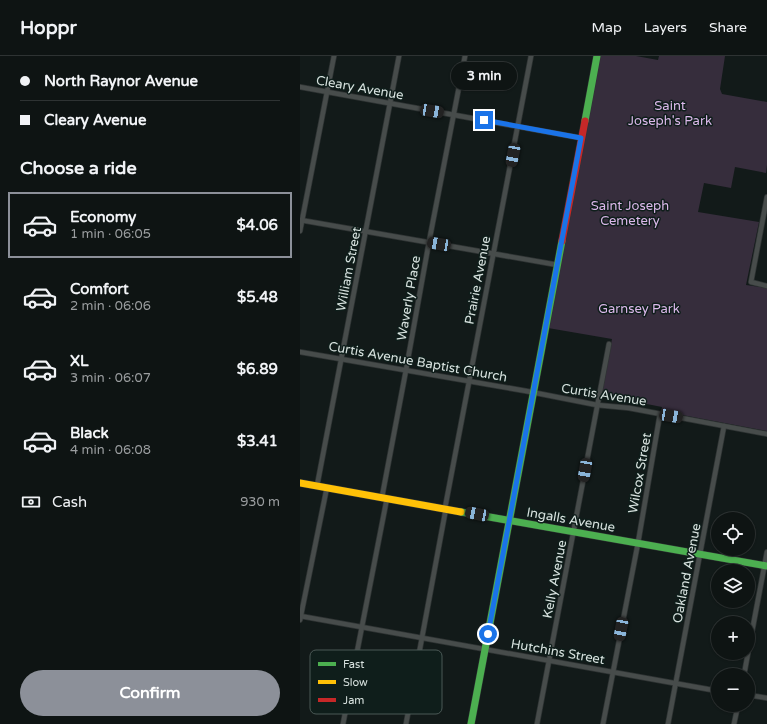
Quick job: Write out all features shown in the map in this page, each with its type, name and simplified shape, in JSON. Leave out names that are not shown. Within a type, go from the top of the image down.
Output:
[{"type":"main road","points":[[471,724],[597,56]]},
{"type":"main road","name":"Ingalls Avenue","points":[[300,483],[766,565]]},
{"type":"street","points":[[300,231],[334,56]]},
{"type":"street","name":"William Street","points":[[317,486],[399,56]]},
{"type":"street","name":"Waverly Place","points":[[358,650],[429,242],[465,56]]},
{"type":"street","name":"Prairie Avenue","points":[[420,650],[531,56]]},
{"type":"street","name":"Cleary Avenue","points":[[300,88],[581,138]]},
{"type":"street","points":[[767,197],[751,282],[767,286]]},
{"type":"street","points":[[301,220],[558,265]]},
{"type":"street","name":"Kelly Avenue","points":[[537,724],[609,344]]},
{"type":"street","name":"Curtis Avenue Baptist Church","points":[[300,352],[533,393]]},
{"type":"street","name":"Curtis Avenue","points":[[533,393],[597,405],[629,408],[767,434]]},
{"type":"street","name":"Wilcox Street","points":[[603,724],[638,543],[660,414]]},
{"type":"street","name":"Oakland Avenue","points":[[668,724],[724,426]]},
{"type":"street","points":[[300,618],[327,487]]},
{"type":"street","points":[[755,619],[766,565],[767,552]]},
{"type":"street","name":"Hutchins Street","points":[[300,618],[362,627],[711,690]]},
{"type":"street","points":[[755,696],[767,698]]},
{"type":"street","points":[[734,724],[737,712]]},
{"type":"street","name":"Waverly Place","points":[[344,724],[346,714]]},
{"type":"street","name":"Prairie Avenue","points":[[406,724],[408,714]]},
{"type":"green space","points":[[600,56],[636,56],[658,60],[659,56],[725,56],[720,89],[722,94],[767,102],[766,173],[735,167],[731,188],[704,183],[698,212],[759,222],[746,285],[767,288],[767,431],[661,411],[662,407],[601,395],[612,339],[548,328]]},
{"type":"traffic: fast","points":[[585,121],[597,56]]},
{"type":"traffic: fast","points":[[471,724],[562,241]]},
{"type":"traffic: fast","points":[[461,512],[767,566]]},
{"type":"traffic: slow","points":[[300,483],[461,512]]},
{"type":"traffic: jam","points":[[562,241],[585,121]]},
{"type":"route","points":[[484,120],[581,138],[488,634]]},
{"type":"park label","name":"Saint Joseph's Park","points":[[670,112]]},
{"type":"park label","name":"Saint Joseph Cemetery","points":[[630,212]]},
{"type":"park label","name":"Garnsey Park","points":[[639,308]]}]
